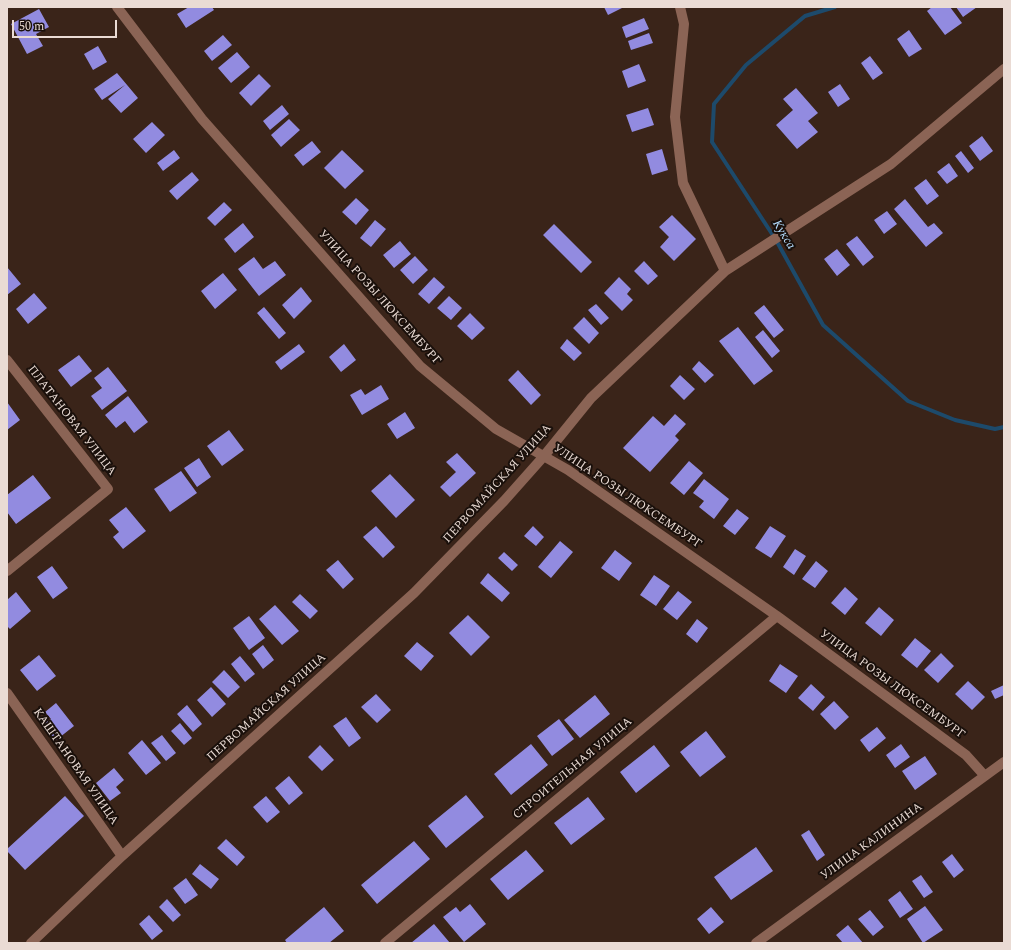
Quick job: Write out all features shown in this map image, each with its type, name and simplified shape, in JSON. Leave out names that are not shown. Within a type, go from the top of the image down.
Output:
[{"type":"street","name":"УЛИЦА РОЗЫ ЛЮКСЕМБУРГ","points":[[117,7],[202,119],[420,366],[496,430],[568,470],[777,616],[966,755],[984,775]]},
{"type":"street","points":[[680,7],[684,24],[675,117],[683,183],[724,271]]},
{"type":"street","name":"ПЕРВОМАЙСКАЯ УЛИЦА","points":[[31,943],[122,856],[414,594],[504,501],[544,456],[591,398],[724,271],[891,164],[1004,69]]},
{"type":"street","name":"ПЛАТАНОВАЯ УЛИЦА","points":[[7,360],[108,489],[7,571]]},
{"type":"street","name":"СТРОИТЕЛЬНАЯ УЛИЦА","points":[[385,943],[777,616]]},
{"type":"street","name":"КАШТАНОВАЯ УЛИЦА","points":[[7,693],[122,856]]},
{"type":"street","name":"УЛИЦА КАЛИНИНА","points":[[756,943],[984,775],[1004,762]]},
{"type":"building","points":[[189,7],[212,7],[214,10],[186,28],[177,14]]},
{"type":"building","points":[[604,7],[624,7],[608,15]]},
{"type":"building","points":[[932,7],[950,7],[962,23],[945,35],[927,11]]},
{"type":"building","points":[[956,7],[977,7],[963,17]]},
{"type":"building","points":[[39,9],[49,27],[36,34],[43,46],[27,54],[11,24]]},
{"type":"building","points":[[644,18],[649,29],[626,38],[622,27]]},
{"type":"building","points":[[909,30],[922,49],[909,57],[897,39]]},
{"type":"building","points":[[649,33],[653,43],[631,50],[628,41]]},
{"type":"building","points":[[223,35],[232,45],[212,61],[204,51]]},
{"type":"building","points":[[98,46],[107,62],[93,70],[84,54]]},
{"type":"building","points":[[237,52],[250,67],[231,83],[218,68]]},
{"type":"building","points":[[870,56],[883,73],[873,80],[861,63]]},
{"type":"building","points":[[639,64],[646,81],[628,88],[622,71]]},
{"type":"building","points":[[117,73],[138,98],[121,113],[108,99],[125,85],[102,100],[94,89]]},
{"type":"building","points":[[259,74],[271,86],[251,106],[239,93]]},
{"type":"building","points":[[840,84],[850,99],[838,107],[828,92]]},
{"type":"building","points":[[796,88],[818,113],[808,121],[818,132],[797,149],[776,125],[793,110],[783,99]]},
{"type":"building","points":[[282,105],[289,114],[270,130],[263,121]]},
{"type":"building","points":[[648,108],[654,125],[632,132],[626,115]]},
{"type":"building","points":[[289,119],[300,130],[281,147],[271,135]]},
{"type":"building","points":[[152,122],[165,135],[146,153],[133,139]]},
{"type":"building","points":[[982,136],[993,151],[980,161],[969,146]]},
{"type":"building","points":[[312,141],[321,152],[303,166],[294,155]]},
{"type":"building","points":[[662,149],[668,170],[652,175],[646,154]]},
{"type":"building","points":[[174,150],[180,158],[163,171],[157,163]]},
{"type":"building","points":[[342,150],[364,171],[345,189],[324,168]]},
{"type":"building","points":[[961,151],[974,168],[968,173],[955,156]]},
{"type":"building","points":[[949,163],[958,176],[947,184],[937,172]]},
{"type":"building","points":[[192,172],[199,180],[177,200],[169,191]]},
{"type":"building","points":[[926,179],[939,196],[927,205],[914,188]]},
{"type":"building","points":[[356,198],[369,210],[356,225],[342,212]]},
{"type":"building","points":[[905,199],[928,227],[934,223],[943,233],[926,247],[894,209]]},
{"type":"building","points":[[224,202],[232,210],[215,226],[207,218]]},
{"type":"building","points":[[887,211],[897,224],[884,234],[874,220]]},
{"type":"building","points":[[672,215],[696,239],[674,261],[660,247],[669,237],[659,227]]},
{"type":"building","points":[[375,220],[386,229],[371,247],[360,238]]},
{"type":"building","points":[[243,223],[254,237],[235,253],[224,239]]},
{"type":"building","points":[[554,224],[592,262],[581,273],[543,235]]},
{"type":"building","points":[[857,236],[874,257],[863,266],[846,244]]},
{"type":"building","points":[[400,241],[411,254],[394,268],[383,255]]},
{"type":"building","points":[[837,249],[850,265],[837,276],[824,259]]},
{"type":"building","points":[[415,256],[428,270],[413,284],[400,270]]},
{"type":"building","points":[[254,257],[263,269],[275,261],[286,275],[259,296],[238,269]]},
{"type":"building","points":[[644,261],[658,276],[648,285],[634,271]]},
{"type":"building","points":[[7,267],[21,284],[7,295]]},
{"type":"building","points":[[223,273],[237,290],[215,309],[201,291]]},
{"type":"building","points":[[434,277],[445,287],[429,304],[418,294]]},
{"type":"building","points":[[619,277],[631,289],[627,294],[633,300],[622,311],[604,293]]},
{"type":"building","points":[[301,287],[312,301],[294,319],[282,305]]},
{"type":"building","points":[[34,293],[47,308],[28,324],[16,309]]},
{"type":"building","points":[[449,296],[462,308],[451,320],[437,308]]},
{"type":"building","points":[[596,304],[609,318],[601,325],[588,310]]},
{"type":"building","points":[[764,305],[784,330],[774,338],[754,313]]},
{"type":"building","points":[[264,307],[286,333],[279,339],[257,313]]},
{"type":"building","points":[[470,313],[485,328],[472,340],[457,326]]},
{"type":"building","points":[[584,317],[599,333],[589,344],[573,328]]},
{"type":"building","points":[[738,327],[773,371],[754,385],[719,341]]},
{"type":"building","points":[[763,330],[780,351],[772,358],[755,337]]},
{"type":"building","points":[[567,339],[582,353],[574,361],[560,348]]},
{"type":"building","points":[[299,344],[305,352],[281,370],[275,362]]},
{"type":"building","points":[[344,344],[356,360],[341,372],[329,357]]},
{"type":"building","points":[[79,355],[92,371],[71,387],[58,370]]},
{"type":"building","points":[[699,361],[714,375],[705,383],[692,369]]},
{"type":"building","points":[[108,367],[127,391],[102,410],[91,396],[102,388],[94,378]]},
{"type":"building","points":[[518,370],[541,395],[531,405],[508,380]]},
{"type":"building","points":[[680,375],[695,389],[684,400],[670,386]]},
{"type":"building","points":[[381,385],[389,399],[362,415],[350,395],[361,389],[365,395]]},
{"type":"building","points":[[128,396],[148,422],[134,433],[125,421],[116,428],[105,415]]},
{"type":"building","points":[[7,402],[20,420],[7,430]]},
{"type":"building","points":[[405,412],[415,428],[397,439],[387,424]]},
{"type":"building","points":[[675,414],[686,424],[675,436],[679,440],[650,472],[623,448],[653,416],[664,426]]},
{"type":"building","points":[[229,430],[244,450],[222,466],[207,446]]},
{"type":"building","points":[[457,453],[476,473],[450,497],[440,487],[456,472],[446,462]]},
{"type":"building","points":[[199,458],[211,477],[197,487],[184,468]]},
{"type":"building","points":[[689,461],[703,473],[684,495],[670,483]]},
{"type":"building","points":[[181,471],[197,493],[170,512],[154,489]]},
{"type":"building","points":[[390,474],[415,500],[396,518],[371,491]]},
{"type":"building","points":[[33,475],[51,498],[16,524],[7,512],[7,495]]},
{"type":"building","points":[[704,479],[729,499],[714,519],[699,507],[704,501],[693,493]]},
{"type":"building","points":[[126,507],[146,531],[123,549],[113,537],[119,532],[109,520]]},
{"type":"building","points":[[737,509],[749,518],[735,535],[723,526]]},
{"type":"building","points":[[376,526],[395,547],[383,558],[363,537]]},
{"type":"building","points":[[533,526],[544,537],[536,546],[524,536]]},
{"type":"building","points":[[770,526],[786,536],[771,558],[755,548]]},
{"type":"building","points":[[560,541],[573,552],[551,578],[538,567]]},
{"type":"building","points":[[795,549],[806,556],[794,575],[783,567]]},
{"type":"building","points":[[615,550],[632,563],[619,581],[601,568]]},
{"type":"building","points":[[504,552],[518,565],[512,571],[498,558]]},
{"type":"building","points":[[338,560],[354,579],[343,589],[326,570]]},
{"type":"building","points":[[816,561],[828,571],[815,588],[802,579]]},
{"type":"building","points":[[52,566],[68,588],[53,599],[37,577]]},
{"type":"building","points":[[488,573],[510,593],[502,602],[480,583]]},
{"type":"building","points":[[654,575],[670,586],[656,606],[640,595]]},
{"type":"building","points":[[845,587],[858,599],[845,615],[831,603]]},
{"type":"building","points":[[678,591],[692,602],[677,620],[663,609]]},
{"type":"building","points":[[16,592],[31,611],[10,629],[7,626],[7,600]]},
{"type":"building","points":[[300,594],[318,611],[310,619],[292,602]]},
{"type":"building","points":[[275,605],[299,631],[282,645],[259,619]]},
{"type":"building","points":[[879,607],[894,620],[881,636],[865,623]]},
{"type":"building","points":[[468,615],[490,637],[471,656],[449,633]]},
{"type":"building","points":[[249,616],[265,638],[249,650],[233,628]]},
{"type":"building","points":[[697,619],[708,628],[697,643],[686,634]]},
{"type":"building","points":[[915,638],[931,651],[917,668],[901,655]]},
{"type":"building","points":[[417,642],[434,656],[421,671],[404,656]]},
{"type":"building","points":[[263,645],[274,660],[263,669],[252,654]]},
{"type":"building","points":[[941,653],[954,666],[938,683],[924,670]]},
{"type":"building","points":[[39,655],[56,676],[37,691],[20,670]]},
{"type":"building","points":[[240,656],[255,674],[245,682],[231,664]]},
{"type":"building","points":[[780,664],[798,676],[786,693],[769,681]]},
{"type":"building","points":[[224,670],[240,687],[228,698],[212,682]]},
{"type":"building","points":[[968,681],[985,697],[972,710],[955,694]]},
{"type":"building","points":[[811,684],[825,697],[813,711],[798,698]]},
{"type":"building","points":[[1004,685],[1004,695],[995,699],[991,691]]},
{"type":"building","points":[[211,687],[226,704],[212,717],[197,700]]},
{"type":"building","points":[[376,694],[391,710],[377,723],[361,707]]},
{"type":"building","points":[[595,695],[610,714],[580,738],[564,720]]},
{"type":"building","points":[[834,701],[849,717],[835,730],[820,714]]},
{"type":"building","points":[[56,703],[74,726],[55,741],[42,725],[51,719],[45,712]]},
{"type":"building","points":[[187,705],[202,724],[193,732],[177,714]]},
{"type":"building","points":[[346,717],[361,738],[349,747],[333,726]]},
{"type":"building","points":[[559,719],[574,739],[552,756],[537,736]]},
{"type":"building","points":[[180,723],[192,738],[184,745],[171,731]]},
{"type":"building","points":[[877,727],[886,738],[869,752],[860,740]]},
{"type":"building","points":[[706,731],[726,757],[700,777],[680,752]]},
{"type":"building","points":[[162,735],[176,753],[166,761],[151,743]]},
{"type":"building","points":[[142,740],[161,763],[146,775],[128,753]]},
{"type":"building","points":[[531,744],[548,765],[511,795],[494,774]]},
{"type":"building","points":[[901,744],[910,757],[895,768],[886,755]]},
{"type":"building","points":[[320,745],[334,760],[322,771],[308,757]]},
{"type":"building","points":[[654,745],[670,766],[636,793],[620,772]]},
{"type":"building","points":[[925,756],[937,774],[915,790],[902,771]]},
{"type":"building","points":[[114,768],[124,780],[116,787],[121,793],[110,801],[96,783]]},
{"type":"building","points":[[289,776],[303,793],[289,805],[275,788]]},
{"type":"building","points":[[466,795],[484,817],[446,848],[428,826]]},
{"type":"building","points":[[65,796],[84,816],[25,870],[7,851],[7,849]]},
{"type":"building","points":[[266,796],[280,812],[267,823],[253,807]]},
{"type":"building","points":[[588,797],[605,819],[571,845],[554,823]]},
{"type":"building","points":[[809,830],[825,855],[817,861],[801,835]]},
{"type":"building","points":[[226,839],[245,857],[237,866],[217,848]]},
{"type":"building","points":[[414,841],[430,859],[377,904],[361,885]]},
{"type":"building","points":[[756,847],[773,871],[731,900],[714,877]]},
{"type":"building","points":[[526,850],[544,871],[508,900],[490,879]]},
{"type":"building","points":[[952,854],[964,870],[954,878],[942,862]]},
{"type":"building","points":[[200,864],[219,879],[211,889],[192,874]]},
{"type":"building","points":[[921,875],[933,892],[924,898],[912,881]]},
{"type":"building","points":[[186,878],[198,895],[185,904],[173,888]]},
{"type":"building","points":[[900,891],[913,909],[900,918],[888,900]]},
{"type":"building","points":[[167,899],[181,915],[173,922],[159,907]]},
{"type":"building","points":[[470,904],[486,924],[464,942],[443,917],[456,907],[460,912]]},
{"type":"building","points":[[925,906],[943,930],[923,943],[907,919]]},
{"type":"building","points":[[324,907],[344,931],[329,943],[287,943],[285,940]]},
{"type":"building","points":[[711,907],[724,922],[709,934],[697,919]]},
{"type":"building","points":[[870,910],[884,927],[873,936],[858,919]]},
{"type":"building","points":[[149,915],[163,931],[152,940],[139,924]]},
{"type":"building","points":[[434,924],[450,943],[411,943]]},
{"type":"building","points":[[848,925],[863,943],[843,943],[836,935]]},
{"type":"waterway","name":"Кукса","points":[[835,7],[805,16],[746,65],[714,104],[712,142],[776,240],[823,325],[908,401],[955,420],[995,429],[1004,427]]}]
